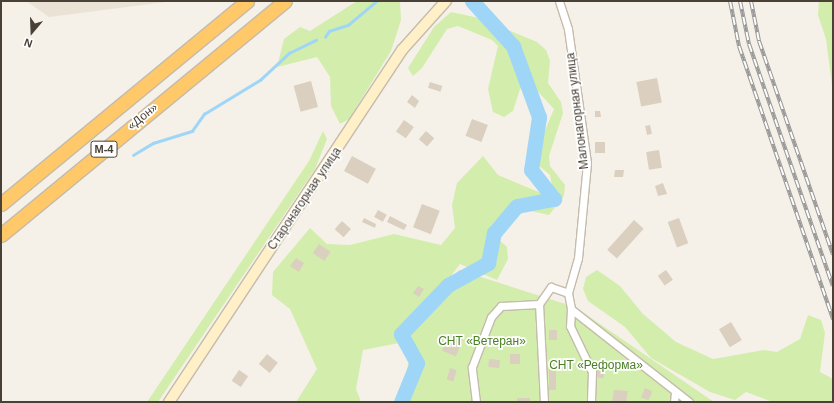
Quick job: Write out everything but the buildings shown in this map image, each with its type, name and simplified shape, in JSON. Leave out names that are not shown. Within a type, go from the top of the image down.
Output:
[{"type":"highway","name":"«Дон»","points":[[1,204],[247,1]]},
{"type":"highway","name":"«Дон»","points":[[1,235],[284,2]]},
{"type":"main road","name":"Старонагорная улица","points":[[169,402],[402,50],[446,1]]},
{"type":"street","name":"Малонагорная улица","points":[[559,1],[568,29],[586,163],[578,258],[568,293]]},
{"type":"street","points":[[544,402],[539,304],[551,287],[568,293],[571,309],[570,326],[592,372],[591,402]]},
{"type":"street","points":[[476,402],[472,367],[491,317],[501,306],[539,304]]},
{"type":"street","points":[[571,309],[689,402]]},
{"type":"street","points":[[674,402],[675,392]]},
{"type":"shaded area","points":[[26,1],[174,1],[49,17]]},
{"type":"green space","points":[[357,1],[400,1],[401,20],[391,51],[349,119],[340,124],[331,106],[330,77],[317,57],[277,67],[284,39],[300,27],[310,31]]},
{"type":"green space","points":[[819,1],[833,1],[833,93],[826,39],[818,15]]},
{"type":"green space","points":[[451,12],[479,18],[537,42],[546,50],[550,61],[548,83],[561,102],[563,113],[549,156],[550,166],[565,185],[564,196],[549,215],[526,210],[504,217],[497,227],[498,239],[507,247],[508,259],[497,280],[460,264],[399,343],[363,350],[356,389],[361,402],[296,402],[317,369],[290,309],[272,295],[273,272],[310,228],[327,244],[350,245],[394,234],[441,245],[455,228],[452,205],[457,183],[483,156],[498,175],[541,193],[553,190],[550,175],[537,164],[541,140],[554,109],[530,83],[520,89],[513,111],[504,117],[493,112],[488,89],[498,46],[492,40],[458,26],[447,29],[422,68],[413,76],[408,68],[434,27]]},
{"type":"green space","points":[[323,131],[327,139],[315,169],[158,402],[147,402],[309,161]]},
{"type":"green space","name":"СНТ «Ветеран»","points":[[459,270],[575,307],[714,402],[405,402],[410,336]]},
{"type":"green space","points":[[597,270],[620,286],[643,314],[676,342],[713,359],[764,350],[777,352],[800,339],[808,315],[821,320],[825,333],[820,372],[833,379],[833,402],[770,401],[746,392],[735,400],[710,392],[651,358],[625,327],[588,301],[583,289],[586,277]]},
{"type":"waterway","points":[[325,37],[329,31],[348,25],[377,1]]},
{"type":"waterway","points":[[401,402],[417,363],[401,334],[448,285],[488,263],[494,233],[517,206],[554,199],[531,170],[539,117],[513,46],[472,1]]},
{"type":"waterway","points":[[133,155],[153,143],[192,131],[204,114],[260,80],[289,53],[316,40]]},
{"type":"railway","points":[[730,1],[739,46],[833,319]]},
{"type":"railway","points":[[740,1],[749,44],[833,286]]},
{"type":"railway","points":[[751,1],[759,41],[833,255]]},
{"type":"park label","name":"СНТ «Реформа»","points":[[596,366]]}]
